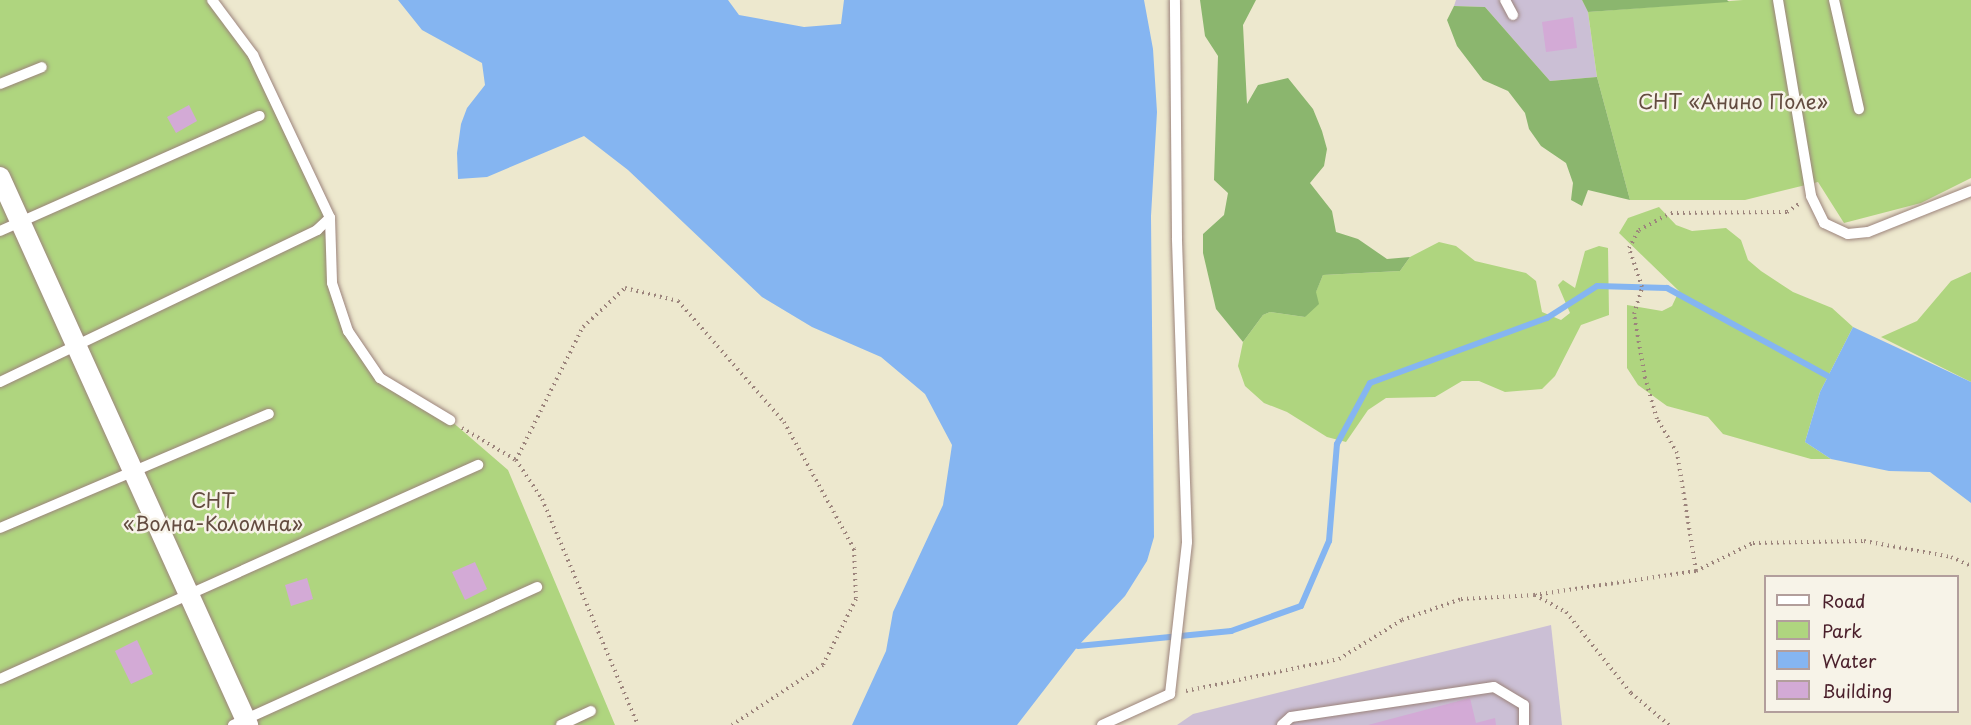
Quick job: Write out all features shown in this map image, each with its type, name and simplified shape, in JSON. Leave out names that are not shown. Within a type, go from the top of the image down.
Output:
[{"type":"street","points":[[0,177],[189,595],[242,723]]},
{"type":"lane","points":[[212,0],[253,55],[330,218],[332,283],[348,331],[380,378],[450,420]]},
{"type":"lane","points":[[1102,725],[1170,694],[1179,622],[1187,542],[1177,238],[1175,0]]},
{"type":"lane","points":[[1505,0],[1514,15]]},
{"type":"lane","points":[[1778,0],[1811,196],[1824,223],[1848,234],[1868,232],[1971,191]]},
{"type":"lane","points":[[1834,0],[1859,110]]},
{"type":"lane","points":[[0,84],[42,66]]},
{"type":"lane","points":[[0,231],[260,116]]},
{"type":"lane","points":[[0,382],[76,348],[317,230],[330,218]]},
{"type":"lane","points":[[0,528],[132,470],[269,414]]},
{"type":"lane","points":[[0,679],[478,465]]},
{"type":"lane","points":[[242,723],[537,587]]},
{"type":"lane","points":[[1282,725],[1291,717],[1494,687],[1524,705],[1524,725]]},
{"type":"lane","points":[[561,725],[591,711]]},
{"type":"path","points":[[1696,571],[1677,453],[1657,419],[1645,378],[1634,314],[1642,287],[1629,248],[1639,230],[1671,213],[1787,212],[1811,196]]},
{"type":"path","points":[[516,460],[583,327],[625,288],[678,301],[784,422],[854,549],[856,599],[823,665],[732,725]]},
{"type":"path","points":[[450,420],[516,460],[542,499],[639,725]]},
{"type":"path","points":[[1170,694],[1339,659],[1402,620],[1461,599],[1534,595],[1696,571],[1753,543],[1864,540],[1951,557],[1971,566]]},
{"type":"path","points":[[1534,595],[1566,612],[1631,693],[1669,725]]},
{"type":"shaded area","points":[[1456,0],[1582,0],[1588,12],[1597,77],[1550,81],[1485,7],[1454,6]]},
{"type":"shaded area","points":[[1551,625],[1562,725],[1177,725],[1193,714]]},
{"type":"green space","name":"СНТ «Волна-Коломна»","points":[[0,0],[212,0],[253,55],[330,218],[332,283],[348,331],[380,378],[450,420],[508,470],[615,725],[0,725]]},
{"type":"green space","points":[[1200,0],[1256,0],[1243,25],[1247,104],[1258,85],[1288,78],[1313,109],[1322,131],[1327,149],[1324,166],[1310,183],[1332,211],[1336,232],[1358,239],[1387,259],[1410,257],[1400,271],[1323,275],[1316,292],[1319,304],[1305,317],[1270,312],[1263,315],[1243,342],[1216,309],[1203,253],[1203,234],[1224,215],[1228,193],[1214,180],[1218,56],[1205,36]]},
{"type":"green space","points":[[1582,0],[1727,0],[1729,2],[1588,12]]},
{"type":"green space","name":"СНТ «Анино Поле»","points":[[1743,0],[1971,0],[1971,178],[1921,203],[1844,223],[1818,182],[1745,200],[1630,200],[1597,77],[1588,12]]},
{"type":"green space","points":[[1454,6],[1485,7],[1550,81],[1597,77],[1630,200],[1588,190],[1582,206],[1571,200],[1573,183],[1566,163],[1541,146],[1529,129],[1525,113],[1508,91],[1483,80],[1457,46],[1447,20]]},
{"type":"green space","points":[[1659,207],[1676,225],[1692,231],[1726,228],[1741,240],[1748,260],[1761,271],[1793,292],[1832,308],[1853,327],[1820,392],[1805,442],[1831,459],[1811,459],[1723,434],[1708,417],[1667,406],[1638,385],[1627,368],[1627,305],[1662,311],[1672,306],[1679,291],[1619,233],[1628,218]]},
{"type":"green space","points":[[1439,242],[1456,246],[1475,261],[1526,273],[1536,281],[1542,312],[1561,320],[1570,313],[1558,285],[1563,280],[1575,288],[1585,251],[1599,246],[1608,248],[1609,315],[1581,325],[1555,376],[1542,389],[1505,392],[1479,381],[1462,381],[1435,397],[1386,398],[1368,410],[1346,442],[1327,437],[1287,412],[1264,403],[1245,386],[1238,366],[1243,342],[1263,315],[1270,312],[1305,317],[1323,275],[1400,271],[1410,257]]},
{"type":"green space","points":[[1971,272],[1971,382],[1881,337],[1917,321],[1951,281]]},
{"type":"water","points":[[398,0],[728,0],[739,15],[804,27],[841,24],[844,0],[1144,0],[1153,49],[1157,112],[1151,216],[1154,537],[1147,561],[1125,596],[1078,646],[1017,725],[852,725],[886,651],[893,612],[943,505],[952,445],[925,394],[881,357],[812,327],[762,297],[628,170],[584,136],[487,177],[458,179],[457,153],[461,124],[467,108],[485,85],[482,63],[422,30]]},
{"type":"water","points":[[1853,327],[1971,382],[1971,503],[1930,472],[1889,471],[1831,459],[1805,442],[1820,392]]},
{"type":"building","points":[[1573,17],[1577,48],[1546,52],[1542,22]]},
{"type":"building","points":[[189,105],[197,121],[176,133],[167,117]]},
{"type":"building","points":[[475,562],[487,589],[465,600],[452,572]]},
{"type":"building","points":[[307,578],[313,599],[291,606],[285,585]]},
{"type":"building","points":[[137,640],[153,674],[131,684],[115,651]]},
{"type":"building","points":[[1470,698],[1476,723],[1495,718],[1496,725],[1368,725]]},
{"type":"waterway","points":[[1078,646],[1231,631],[1301,606],[1329,541],[1337,444],[1370,383],[1547,318],[1597,286],[1667,288],[1828,376]]}]
